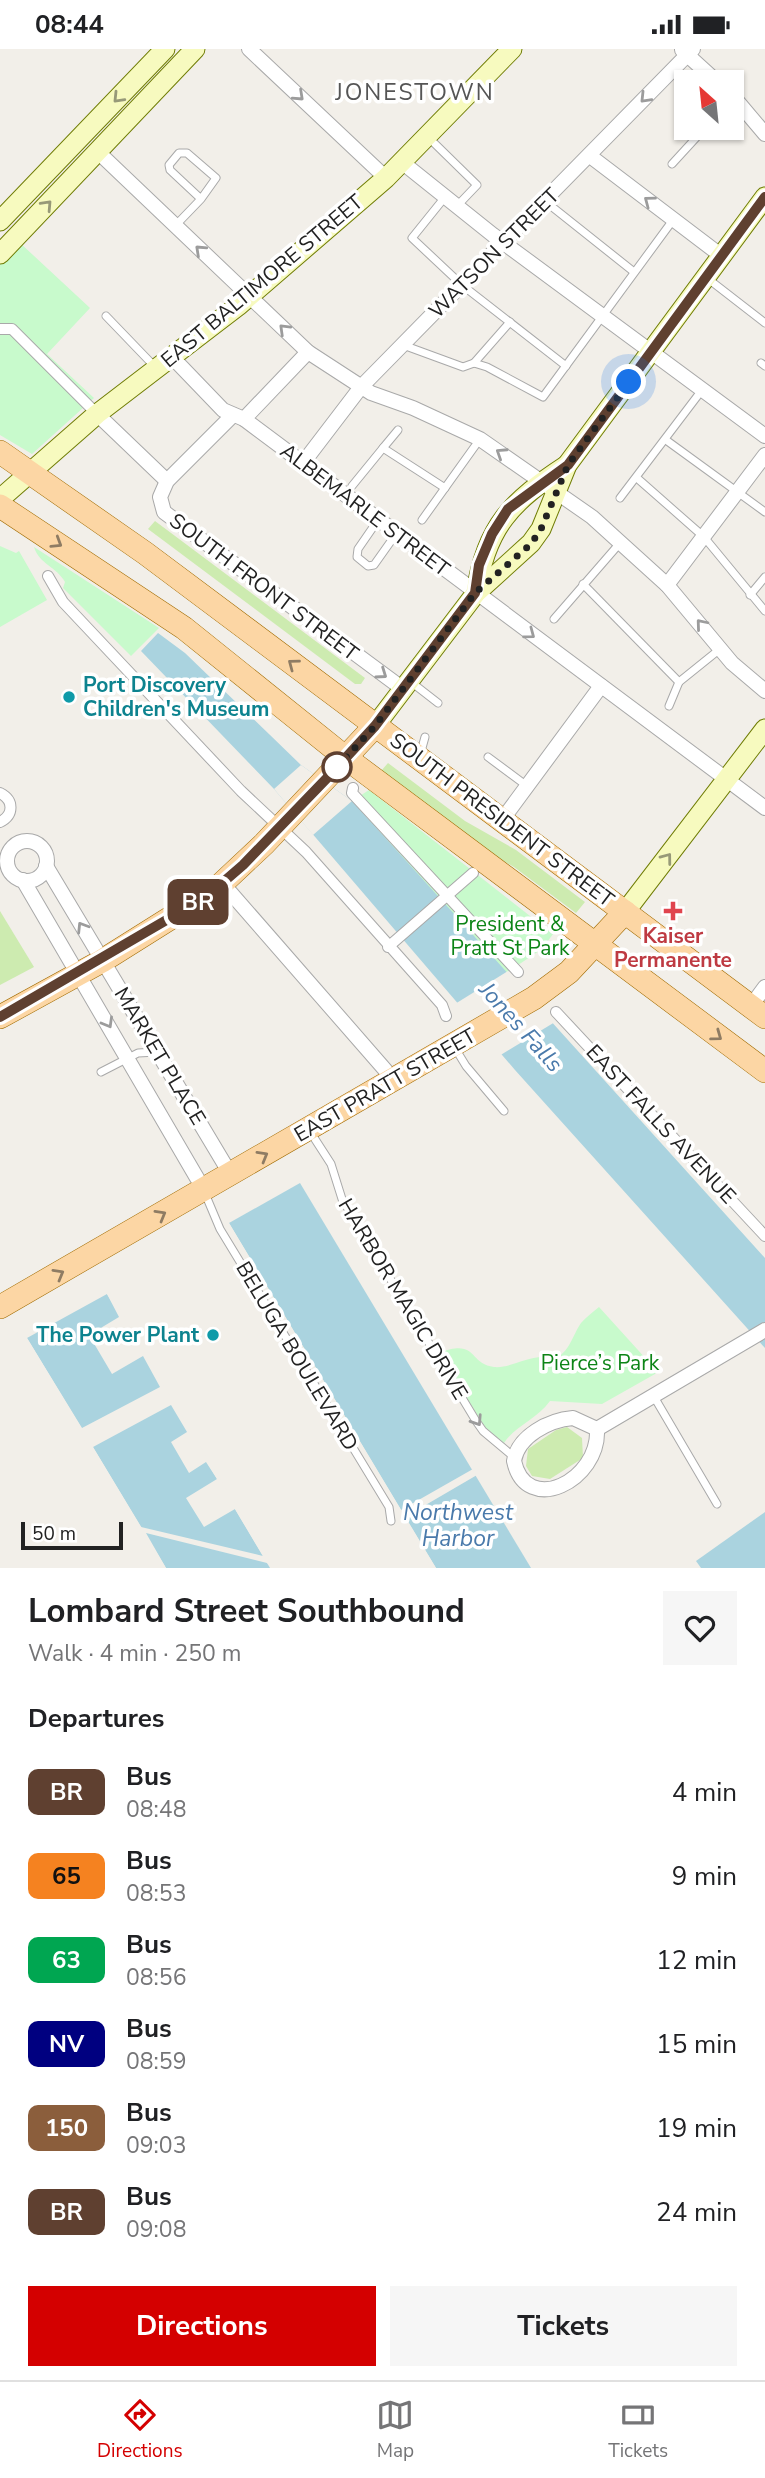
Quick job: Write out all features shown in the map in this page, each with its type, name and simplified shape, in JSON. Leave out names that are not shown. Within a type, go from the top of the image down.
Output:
[{"type":"main road","points":[[0,221],[165,49]]},
{"type":"main road","points":[[0,254],[195,49]]},
{"type":"main road","name":"EAST BALTIMORE STREET","points":[[0,499],[97,414],[250,296],[386,178],[512,49]]},
{"type":"main road","points":[[475,593],[479,565],[508,509],[550,486],[568,465],[765,197]]},
{"type":"main road","name":"SOUTH PRESIDENT STREET","points":[[0,452],[145,553],[375,726],[422,748],[502,820],[758,1011]]},
{"type":"main road","points":[[0,1017],[102,961],[223,884],[375,726],[475,593],[531,544],[550,486]]},
{"type":"main road","name":"SOUTH PRESIDENT STREET","points":[[0,506],[184,628],[346,758],[765,1071]]},
{"type":"main road","name":"EAST PRATT STREET","points":[[0,1307],[478,1031],[534,998],[569,972],[625,912],[703,817],[726,779],[765,729]]},
{"type":"street","points":[[249,49],[386,178]]},
{"type":"street","points":[[687,51],[705,70]]},
{"type":"street","name":"WATSON STREET","points":[[303,463],[361,387],[546,202],[687,51]]},
{"type":"street","points":[[744,110],[765,134]]},
{"type":"street","points":[[97,151],[308,352],[361,387],[480,439],[550,486],[621,542],[667,585],[742,673],[765,691]]},
{"type":"street","points":[[590,156],[723,257]]},
{"type":"street","points":[[403,163],[504,243],[765,436]]},
{"type":"street","points":[[0,328],[12,329],[97,414]]},
{"type":"street","points":[[167,481],[308,352]]},
{"type":"street","name":"ALBEMARLE STREET","points":[[164,363],[223,410],[239,417],[303,463],[765,808]]},
{"type":"street","name":"SOUTH FRONT STREET","points":[[97,414],[167,481],[160,497],[164,512],[406,685]]},
{"type":"street","points":[[667,585],[765,455]]},
{"type":"street","points":[[48,576],[63,602],[78,618],[287,820],[306,852],[442,1005],[446,1016]]},
{"type":"street","points":[[502,820],[601,686]]},
{"type":"street","points":[[354,788],[352,793],[518,972]]},
{"type":"street","points":[[0,793],[8,798],[11,808],[8,817],[0,822]]},
{"type":"street","name":"MARKET PLACE","points":[[204,1190],[80,974],[23,880],[10,870],[4,851],[21,842],[32,841],[45,851],[46,866],[231,1174]]},
{"type":"street","points":[[23,880],[35,879],[46,866]]},
{"type":"street","points":[[388,947],[473,873]]},
{"type":"street","points":[[223,884],[394,1080]]},
{"type":"street","points":[[758,1011],[765,987]]},
{"type":"street","name":"EAST FALLS AVENUE","points":[[556,1012],[765,1236]]},
{"type":"street","points":[[597,1429],[765,1330]]},
{"type":"street","points":[[573,1418],[597,1429],[596,1451],[586,1469],[553,1488],[543,1489],[525,1484],[516,1470],[514,1457],[522,1441],[554,1422],[573,1418]]},
{"type":"lane","points":[[428,138],[477,185],[451,201],[412,238],[462,285],[566,366]]},
{"type":"lane","points":[[672,164],[694,140]]},
{"type":"lane","points":[[174,226],[201,199],[216,178],[187,153],[179,153],[169,165],[170,170],[201,199]]},
{"type":"lane","points":[[546,202],[634,272]]},
{"type":"lane","points":[[474,363],[487,367],[543,397],[673,220]]},
{"type":"lane","points":[[707,278],[765,323]]},
{"type":"lane","points":[[106,316],[164,363]]},
{"type":"lane","points":[[403,345],[463,367],[474,363],[510,322]]},
{"type":"lane","points":[[620,498],[703,389]]},
{"type":"lane","points":[[352,487],[398,430]]},
{"type":"lane","points":[[422,520],[480,439]]},
{"type":"lane","points":[[666,440],[765,512]]},
{"type":"lane","points":[[383,448],[445,488]]},
{"type":"lane","points":[[637,478],[704,537],[765,611]]},
{"type":"lane","points":[[378,520],[358,549],[357,557],[368,566],[374,565],[396,534]]},
{"type":"lane","points":[[554,619],[621,542]]},
{"type":"lane","points":[[750,595],[765,577]]},
{"type":"lane","points":[[583,584],[679,682],[679,688],[669,706]]},
{"type":"lane","points":[[679,682],[720,649]]},
{"type":"lane","points":[[406,685],[438,703]]},
{"type":"lane","points":[[488,757],[527,786]]},
{"type":"lane","points":[[453,1045],[466,1066],[504,1111]]},
{"type":"lane","points":[[101,1073],[138,1053],[157,1053]]},
{"type":"lane","name":"HARBOR MAGIC DRIVE","points":[[309,1129],[331,1164],[342,1199],[476,1421],[483,1431],[514,1457]]},
{"type":"lane","name":"BELUGA BOULEVARD","points":[[204,1190],[220,1229],[389,1507],[391,1521]]},
{"type":"lane","points":[[653,1395],[717,1504]]},
{"type":"green space","points":[[19,242],[90,308],[47,354],[94,398],[32,454],[0,435],[0,263]]},
{"type":"green space","points":[[155,521],[365,678],[361,684],[355,684],[148,529]]},
{"type":"green space","points":[[0,546],[16,553],[19,551],[47,600],[0,627]]},
{"type":"green space","points":[[34,547],[159,628],[131,656],[63,588],[65,582],[62,577],[40,558]]},
{"type":"green space","points":[[388,763],[465,821],[516,850],[585,902],[576,913],[514,867],[479,847],[381,771]]},
{"type":"green space","name":"President & Pratt St Park","points":[[369,790],[553,934],[542,949],[506,973],[352,801]]},
{"type":"green space","points":[[0,911],[34,967],[0,985]]},
{"type":"green space","name":"Pierce’s Park","points":[[599,1307],[657,1371],[655,1374],[602,1404],[550,1401],[504,1443],[485,1427],[439,1353],[460,1348],[467,1350],[486,1365],[494,1367],[538,1357],[554,1359],[567,1348],[581,1323]]},
{"type":"green space","points":[[567,1427],[582,1438],[583,1458],[550,1479],[532,1476],[526,1466],[528,1449],[556,1430]]},
{"type":"water","name":"Jones Falls","points":[[158,633],[185,653],[301,765],[352,801],[765,1258],[765,1348],[515,1070],[274,789],[141,651]]},
{"type":"water","name":"Northwest Harbor","points":[[300,1183],[531,1568],[436,1568],[229,1223]]},
{"type":"water","points":[[107,1294],[270,1568],[166,1568],[27,1338]]},
{"type":"water","points":[[765,1512],[765,1568],[701,1568],[696,1561]]},
{"type":"pier","points":[[301,765],[352,801],[313,835],[274,789]]},
{"type":"pier","points":[[508,971],[555,1022],[499,1056],[455,1004]]},
{"type":"pier","points":[[229,1223],[401,1510],[473,1469],[477,1475],[405,1517],[436,1568],[432,1568],[404,1522],[226,1225]]},
{"type":"pier","points":[[110,1292],[274,1568],[267,1563],[146,1533],[166,1568],[162,1568],[24,1340],[27,1338],[82,1428],[160,1387],[143,1356],[112,1374],[89,1335],[119,1317],[107,1294]],"holes":[[[171,1405],[187,1432],[171,1442],[189,1473],[206,1462],[217,1479],[186,1498],[204,1527],[235,1509],[263,1556],[141,1527],[93,1447]]]},
{"type":"bus line","name":"BR","points":[[0,1017],[102,961],[206,897],[243,865],[329,776],[375,726],[475,593],[479,565],[492,534],[508,509],[568,465],[765,197]]},
{"type":"place","name":"Port Discovery Children's Museum","points":[[69,697]]},
{"type":"place","name":"Kaiser Permanente","points":[[673,911]]},
{"type":"place","name":"The Power Plant","points":[[213,1335]]},
{"type":"district","name":"JONESTOWN","points":[[415,92]]},
{"type":"route","points":[[337,767],[329,776],[375,726],[475,593],[531,544],[541,529],[568,465],[629,382]]}]
